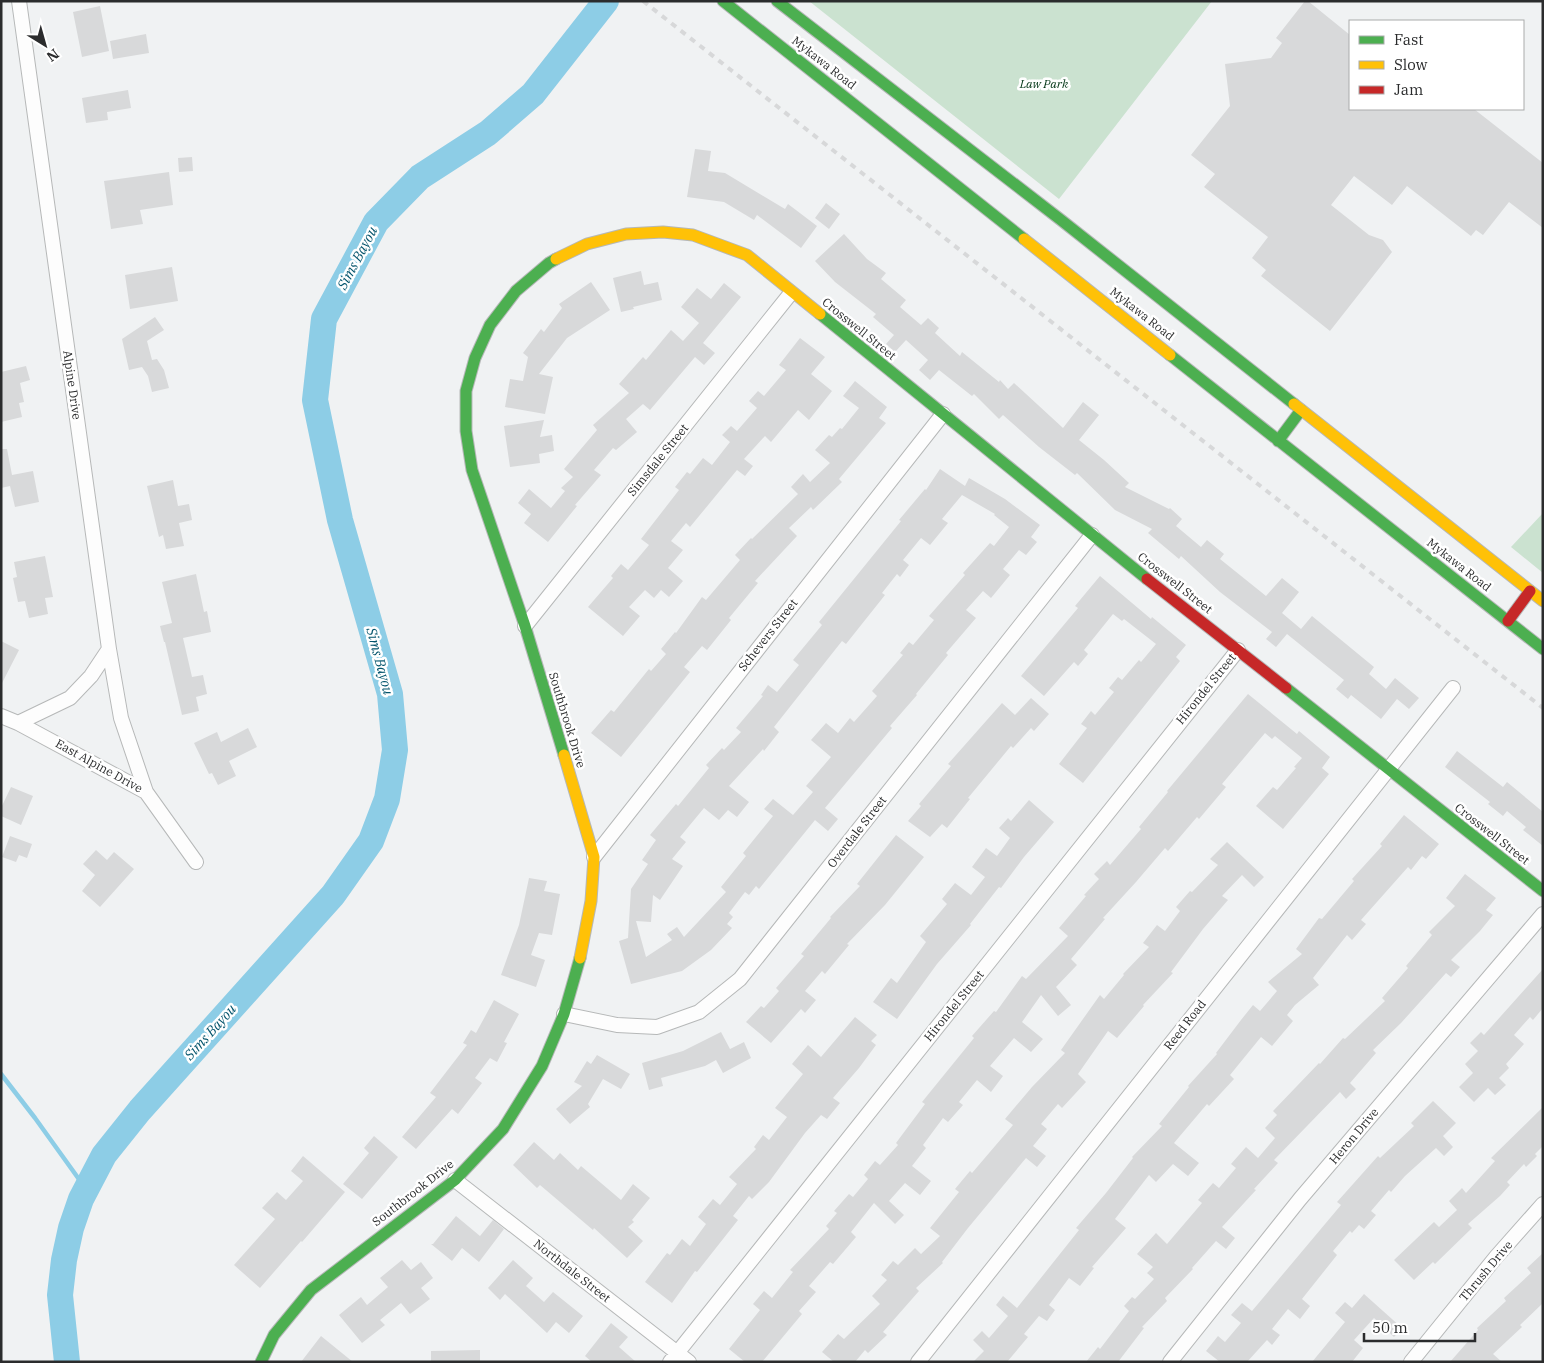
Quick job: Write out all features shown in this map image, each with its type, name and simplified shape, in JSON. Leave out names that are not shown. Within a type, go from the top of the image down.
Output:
[{"type":"street","name":"Alpine Drive","points":[[19,1],[120,718],[146,792]]},
{"type":"street","name":"Mykawa Road","points":[[723,1],[1543,649]]},
{"type":"street","name":"Mykawa Road","points":[[777,1],[1061,220],[1543,601]]},
{"type":"street","name":"Southbrook Drive","points":[[261,1362],[274,1335],[312,1290],[456,1180],[502,1129],[542,1066],[564,1014],[578,967],[591,900],[594,857],[525,626],[472,470],[466,431],[466,391],[475,358],[490,325],[516,291],[549,263],[587,244],[626,234],[663,232],[693,235],[747,256],[791,293]]},
{"type":"street","name":"Crosswell Street","points":[[791,293],[1092,535],[1543,891]]},
{"type":"street","name":"Simsdale Street","points":[[525,626],[791,293]]},
{"type":"street","points":[[1278,440],[1301,410]]},
{"type":"street","name":"Schevers Street","points":[[594,857],[943,414]]},
{"type":"street","name":"Overdale Street","points":[[564,1014],[617,1025],[656,1027],[699,1012],[740,979],[1092,535]]},
{"type":"street","points":[[1508,621],[1530,591]]},
{"type":"street","points":[[18,723],[70,698],[91,676],[109,649]]},
{"type":"street","name":"Hirondel Street","points":[[674,1357],[1238,650]]},
{"type":"street","name":"Reed Road","points":[[918,1362],[1453,688]]},
{"type":"street","name":"East Alpine Drive","points":[[1,716],[18,723],[146,792],[196,862]]},
{"type":"street","name":"Heron Drive","points":[[1170,1362],[1300,1199],[1543,914]]},
{"type":"street","name":"Northdale Street","points":[[456,1180],[674,1357],[688,1362]]},
{"type":"street","name":"Thrush Drive","points":[[1411,1362],[1543,1204]]},
{"type":"green space","name":"Law Park","points":[[809,1],[1212,1],[1059,199]]},
{"type":"green space","points":[[1543,513],[1543,573],[1511,547]]},
{"type":"building","points":[[1305,1],[1308,1],[1349,34],[1349,110],[1475,110],[1543,163],[1543,228],[1509,202],[1483,235],[1476,230],[1471,236],[1407,186],[1392,205],[1354,176],[1331,205],[1369,235],[1383,240],[1392,252],[1330,331],[1261,276],[1266,270],[1252,258],[1268,237],[1204,187],[1215,174],[1191,155],[1230,106],[1225,64],[1271,58],[1282,43],[1276,38]]},
{"type":"building","points":[[100,6],[109,51],[82,57],[73,12]]},
{"type":"building","points":[[146,34],[149,53],[113,59],[110,41]]},
{"type":"building","points":[[128,90],[131,108],[107,112],[108,120],[86,123],[82,98]]},
{"type":"building","points":[[695,149],[711,151],[708,171],[725,173],[785,209],[788,204],[817,226],[801,248],[757,215],[754,220],[724,202],[687,197]]},
{"type":"building","points":[[192,157],[193,171],[179,172],[178,158]]},
{"type":"building","points":[[169,172],[173,205],[140,210],[143,224],[111,229],[104,181]]},
{"type":"building","points":[[826,203],[840,214],[829,229],[815,218]]},
{"type":"building","points":[[844,234],[867,259],[886,273],[881,279],[906,300],[900,307],[921,325],[928,318],[939,328],[935,333],[960,356],[962,352],[999,382],[1000,380],[1008,389],[1014,383],[1063,428],[1083,402],[1099,415],[1079,440],[1129,483],[1125,487],[1170,508],[1182,519],[1176,526],[1201,547],[1207,540],[1224,554],[1220,559],[1266,596],[1282,578],[1299,592],[1282,613],[1301,629],[1312,616],[1374,667],[1369,674],[1386,689],[1395,678],[1419,698],[1409,709],[1397,699],[1381,719],[1351,695],[1348,699],[1336,689],[1344,680],[1287,634],[1276,647],[1266,639],[1272,632],[1220,592],[1181,556],[1179,559],[1148,533],[1152,529],[1115,510],[1077,473],[1075,475],[1039,447],[1003,415],[999,419],[974,394],[972,396],[939,370],[930,380],[919,370],[928,360],[906,340],[895,352],[886,344],[894,335],[873,317],[876,314],[835,282],[815,261]]},
{"type":"building","points":[[172,267],[178,301],[130,309],[125,275]]},
{"type":"building","points":[[641,271],[644,285],[658,282],[662,300],[621,312],[613,278]]},
{"type":"building","points":[[591,282],[610,310],[567,338],[539,374],[553,377],[545,414],[505,407],[510,379],[523,381],[528,357],[523,353],[541,329],[544,332],[562,308],[559,304]]},
{"type":"building","points":[[724,283],[741,297],[703,343],[715,353],[704,365],[695,357],[650,410],[643,404],[626,419],[637,432],[616,450],[613,448],[594,470],[601,475],[575,505],[577,506],[548,542],[524,523],[531,514],[518,503],[529,489],[551,508],[565,491],[561,488],[573,477],[564,469],[597,430],[593,425],[629,393],[619,384],[643,357],[646,360],[671,330],[683,341],[699,323],[681,307],[697,288],[711,299]]},
{"type":"building","points":[[155,317],[164,330],[147,341],[152,360],[157,359],[164,370],[169,388],[152,392],[148,376],[142,367],[129,370],[122,339]]},
{"type":"building","points":[[800,338],[825,357],[811,374],[832,391],[809,420],[798,410],[771,442],[765,436],[744,459],[753,466],[745,476],[737,470],[690,527],[686,523],[671,541],[683,550],[668,568],[683,581],[669,597],[661,590],[654,598],[645,590],[629,607],[640,616],[623,636],[588,607],[613,578],[611,576],[621,564],[628,570],[649,545],[641,539],[679,490],[675,487],[687,472],[690,474],[703,458],[712,465],[730,442],[722,435],[731,426],[737,431],[757,408],[749,401],[758,391],[764,396],[786,370],[779,365]]},
{"type":"building","points":[[26,366],[30,380],[20,383],[24,402],[19,403],[22,417],[1,422],[1,372]]},
{"type":"building","points":[[855,381],[887,407],[879,418],[886,423],[839,479],[842,482],[813,510],[811,507],[789,528],[797,536],[755,581],[758,583],[729,618],[731,620],[707,650],[702,646],[684,667],[690,672],[621,757],[591,733],[611,710],[614,712],[649,669],[651,671],[666,654],[661,649],[676,633],[702,597],[706,600],[740,560],[735,555],[798,494],[791,487],[803,474],[810,482],[830,463],[815,450],[829,435],[832,437],[840,428],[842,429],[859,408],[843,396]]},
{"type":"building","points":[[544,420],[540,437],[552,435],[554,451],[539,454],[540,463],[510,467],[504,426]]},
{"type":"building","points":[[1,449],[7,449],[12,475],[33,471],[39,502],[15,507],[10,486],[1,488]]},
{"type":"building","points":[[940,469],[965,486],[969,478],[1005,499],[1040,525],[1031,537],[1037,542],[1026,555],[1019,550],[1003,569],[1010,575],[991,598],[983,591],[966,610],[976,618],[946,653],[948,655],[917,695],[890,726],[892,728],[825,808],[838,819],[828,831],[815,820],[759,889],[756,886],[749,895],[745,892],[729,913],[733,917],[727,924],[732,928],[711,950],[682,971],[631,984],[619,941],[628,938],[631,889],[648,864],[642,860],[656,840],[650,835],[676,804],[678,806],[709,768],[706,765],[741,732],[736,728],[763,696],[761,695],[768,685],[777,692],[799,665],[793,660],[822,625],[819,622],[901,521],[899,520],[926,490]],"holes":[[[962,495],[995,514],[1009,527],[994,546],[990,543],[963,573],[965,575],[929,616],[934,620],[913,645],[909,642],[900,653],[903,655],[872,691],[877,696],[854,722],[850,718],[838,733],[826,723],[811,740],[831,757],[806,786],[813,792],[793,815],[773,799],[764,809],[773,816],[743,853],[746,856],[721,887],[726,892],[684,937],[677,927],[667,934],[672,940],[646,957],[636,921],[651,922],[653,895],[660,900],[683,866],[672,859],[686,842],[680,837],[704,808],[719,820],[728,810],[737,817],[749,802],[729,786],[763,749],[764,751],[779,732],[774,727],[842,641],[846,644],[885,595],[882,593],[897,574],[900,577],[909,565],[903,560],[921,538],[930,545],[948,523],[942,519]]]},
{"type":"building","points":[[173,480],[178,506],[189,504],[192,520],[179,523],[184,546],[166,549],[163,535],[159,537],[147,486]]},
{"type":"building","points":[[45,556],[53,597],[45,598],[48,614],[29,618],[25,601],[18,602],[13,578],[17,577],[14,562]]},
{"type":"building","points":[[196,574],[204,612],[207,611],[211,632],[183,638],[192,677],[203,675],[207,694],[196,697],[199,711],[182,715],[160,626],[172,623],[162,582]]},
{"type":"building","points":[[1100,576],[1151,619],[1152,617],[1186,645],[1176,657],[1180,661],[1083,783],[1059,764],[1087,728],[1081,724],[1091,711],[1095,715],[1114,692],[1109,688],[1118,677],[1122,680],[1156,644],[1124,619],[1122,621],[1113,614],[1084,650],[1088,654],[1078,666],[1074,662],[1044,696],[1021,676],[1078,608],[1075,606]]},
{"type":"building","points":[[1,641],[19,650],[1,685]]},
{"type":"building","points":[[1248,694],[1297,734],[1299,731],[1330,757],[1322,768],[1329,774],[1283,829],[1256,806],[1273,787],[1277,790],[1302,758],[1275,736],[1272,739],[1265,733],[1222,784],[1226,787],[1199,819],[1197,817],[1168,851],[1165,848],[1103,918],[1105,919],[1071,959],[1077,965],[1056,987],[1071,1005],[1058,1016],[1041,995],[1022,1022],[1043,1039],[1031,1052],[1014,1038],[990,1066],[1003,1076],[991,1092],[977,1080],[959,1102],[963,1105],[948,1122],[943,1118],[923,1145],[926,1148],[912,1166],[931,1181],[920,1195],[905,1183],[889,1201],[904,1215],[895,1224],[874,1203],[851,1232],[856,1237],[833,1264],[830,1262],[809,1286],[816,1292],[799,1311],[802,1314],[762,1362],[745,1362],[729,1349],[760,1310],[753,1304],[764,1291],[772,1298],[793,1272],[790,1270],[829,1229],[826,1226],[837,1213],[834,1211],[849,1194],[853,1197],[868,1179],[864,1175],[875,1161],[880,1165],[898,1145],[896,1143],[925,1104],[922,1102],[974,1038],[972,1036],[994,1011],[996,1012],[1022,976],[1026,979],[1068,936],[1059,928],[1086,896],[1084,895],[1099,879],[1094,874],[1107,861],[1110,865],[1141,829],[1139,827],[1167,791]]},
{"type":"building","points":[[1031,698],[1049,714],[1034,731],[1031,728],[1013,748],[1011,746],[968,798],[970,799],[947,828],[942,824],[930,837],[908,821],[921,806],[919,804],[951,766],[948,764],[1002,703],[1015,715]]},
{"type":"building","points":[[248,728],[257,747],[229,761],[236,776],[218,785],[212,773],[209,774],[194,743],[217,732],[221,742]]},
{"type":"building","points":[[1457,751],[1503,787],[1507,782],[1543,812],[1543,846],[1523,830],[1526,827],[1507,811],[1503,816],[1488,804],[1490,802],[1445,767]]},
{"type":"building","points":[[11,787],[33,796],[21,825],[1,816],[1,808]]},
{"type":"building","points":[[1029,800],[1054,822],[937,964],[897,1019],[873,1002],[891,978],[897,983],[926,942],[920,936],[947,904],[942,899],[955,883],[971,895],[985,877],[972,867],[986,848],[997,856],[1010,838],[999,828],[1008,818],[1011,821]]},
{"type":"building","points":[[1404,815],[1439,844],[1426,859],[1422,856],[1411,870],[1408,867],[1361,920],[1366,924],[1352,940],[1347,935],[1313,978],[1319,985],[1295,1005],[1287,1015],[1293,1021],[1272,1046],[1261,1037],[1230,1075],[1234,1079],[1209,1106],[1207,1104],[1174,1143],[1199,1163],[1188,1176],[1173,1164],[1156,1182],[1149,1175],[1115,1219],[1126,1228],[1092,1267],[1094,1268],[1080,1286],[1069,1278],[1049,1305],[1055,1310],[1047,1321],[1039,1316],[1024,1334],[1028,1337],[1007,1362],[973,1362],[984,1351],[973,1340],[982,1331],[989,1338],[1008,1316],[996,1305],[1003,1296],[1017,1308],[1079,1230],[1076,1228],[1106,1193],[1132,1157],[1162,1126],[1159,1124],[1188,1086],[1217,1054],[1253,1005],[1260,1011],[1277,991],[1268,982],[1302,954],[1296,949],[1319,918],[1322,919],[1354,881],[1352,879],[1382,846],[1380,844]]},
{"type":"building","points":[[896,835],[924,857],[885,905],[847,944],[849,945],[825,974],[822,971],[805,991],[816,1000],[805,1013],[801,1009],[771,1043],[746,1022],[761,1006],[764,1008],[779,991],[776,988],[804,956],[801,954],[830,917],[860,886],[857,884]]},
{"type":"building","points":[[10,836],[32,844],[27,858],[19,855],[16,862],[2,857]]},
{"type":"building","points":[[1227,842],[1264,877],[1254,887],[1242,875],[1222,896],[1228,900],[1203,929],[1171,972],[1173,973],[1143,1005],[1117,1038],[1108,1031],[1078,1074],[1086,1082],[1062,1108],[1058,1104],[1041,1124],[1047,1129],[1033,1146],[1046,1156],[1037,1167],[1026,1158],[968,1228],[943,1263],[916,1288],[919,1291],[883,1332],[887,1335],[868,1353],[865,1350],[855,1362],[834,1362],[822,1352],[838,1334],[844,1339],[880,1304],[872,1296],[887,1280],[881,1275],[893,1261],[898,1265],[915,1248],[921,1254],[940,1236],[930,1228],[959,1192],[955,1189],[970,1171],[972,1173],[1013,1125],[1005,1119],[1032,1087],[1065,1053],[1061,1050],[1100,995],[1104,999],[1123,974],[1149,947],[1143,943],[1157,925],[1165,931],[1180,911],[1176,907],[1218,865],[1210,859]]},
{"type":"building","points":[[96,850],[107,860],[114,852],[134,869],[100,907],[82,891],[95,875],[83,864]]},
{"type":"building","points":[[1465,874],[1496,898],[1486,910],[1493,915],[1451,960],[1460,967],[1451,977],[1446,973],[1401,1023],[1373,1050],[1376,1053],[1350,1083],[1356,1089],[1346,1099],[1340,1092],[1274,1160],[1278,1163],[1222,1227],[1235,1238],[1226,1249],[1216,1241],[1193,1269],[1165,1298],[1167,1301],[1142,1327],[1144,1328],[1118,1362],[1086,1362],[1098,1347],[1100,1349],[1129,1311],[1124,1306],[1132,1297],[1135,1299],[1154,1279],[1147,1273],[1153,1267],[1137,1254],[1156,1233],[1167,1244],[1202,1203],[1198,1200],[1213,1183],[1219,1188],[1236,1168],[1231,1164],[1246,1147],[1258,1158],[1275,1138],[1265,1128],[1277,1115],[1273,1111],[1343,1038],[1345,1039],[1385,1001],[1382,998],[1408,968],[1406,966],[1432,935],[1429,932],[1455,906],[1446,898]]},
{"type":"building","points":[[529,878],[547,881],[544,891],[560,894],[552,935],[539,933],[531,955],[545,960],[536,987],[501,975],[519,925]]},
{"type":"building","points":[[1543,969],[1543,1008],[1533,1020],[1530,1017],[1514,1035],[1524,1044],[1506,1064],[1509,1068],[1499,1078],[1506,1085],[1495,1095],[1488,1088],[1474,1102],[1459,1087],[1473,1073],[1465,1064],[1478,1051],[1470,1043],[1481,1032],[1484,1035]]},
{"type":"building","points":[[494,1000],[519,1014],[504,1042],[507,1043],[497,1062],[490,1058],[475,1078],[482,1083],[458,1114],[452,1109],[416,1149],[402,1137],[436,1097],[430,1093],[467,1045],[463,1043],[471,1030],[476,1033]]},
{"type":"building","points":[[855,1017],[877,1035],[871,1041],[876,1045],[833,1098],[840,1103],[827,1119],[821,1115],[805,1133],[769,1182],[752,1199],[749,1196],[733,1216],[738,1220],[697,1272],[695,1271],[672,1303],[645,1282],[667,1253],[670,1255],[682,1239],[690,1246],[706,1224],[698,1217],[713,1199],[720,1205],[737,1184],[729,1177],[756,1149],[754,1147],[763,1135],[769,1140],[787,1117],[775,1108],[803,1074],[792,1064],[808,1045],[821,1057]]},
{"type":"building","points":[[721,1032],[730,1049],[744,1042],[751,1058],[723,1073],[716,1060],[705,1066],[661,1078],[663,1086],[649,1090],[642,1063],[683,1051]]},
{"type":"building","points":[[597,1055],[630,1074],[621,1089],[603,1079],[588,1104],[590,1107],[570,1124],[556,1109],[582,1086],[574,1082],[587,1061],[591,1064]]},
{"type":"building","points":[[1433,1101],[1456,1123],[1443,1136],[1453,1147],[1444,1156],[1436,1148],[1405,1176],[1391,1192],[1389,1190],[1371,1211],[1376,1215],[1364,1229],[1359,1225],[1352,1233],[1350,1231],[1333,1251],[1337,1255],[1302,1299],[1310,1306],[1300,1319],[1288,1309],[1272,1329],[1280,1335],[1272,1345],[1267,1340],[1247,1362],[1220,1362],[1206,1351],[1218,1336],[1225,1342],[1241,1323],[1231,1315],[1242,1303],[1252,1311],[1341,1205],[1337,1202],[1378,1156],[1380,1158],[1414,1126],[1411,1123]]},
{"type":"building","points":[[1543,1107],[1543,1146],[1535,1154],[1537,1156],[1526,1167],[1524,1164],[1507,1182],[1510,1185],[1500,1196],[1468,1224],[1472,1228],[1435,1264],[1433,1262],[1414,1280],[1394,1260],[1434,1222],[1439,1227],[1457,1210],[1449,1201],[1462,1188],[1466,1193],[1495,1161],[1491,1158]]},
{"type":"building","points":[[374,1136],[398,1157],[362,1199],[343,1184],[369,1153],[364,1148]]},
{"type":"building","points":[[534,1142],[554,1160],[560,1153],[578,1170],[581,1166],[621,1200],[633,1184],[650,1198],[632,1220],[634,1222],[628,1227],[643,1241],[627,1258],[594,1228],[593,1230],[540,1185],[537,1188],[513,1165]]},
{"type":"building","points":[[303,1156],[345,1192],[260,1288],[234,1265],[275,1219],[262,1208],[277,1192],[286,1200],[303,1181],[291,1171]]},
{"type":"building","points":[[456,1216],[480,1236],[493,1220],[504,1229],[479,1262],[462,1248],[452,1261],[431,1244]]},
{"type":"building","points":[[1543,1253],[1543,1303],[1520,1325],[1522,1327],[1493,1354],[1502,1362],[1450,1362],[1478,1330],[1477,1328],[1506,1301],[1504,1298],[1531,1273],[1527,1268]]},
{"type":"building","points":[[402,1260],[411,1270],[421,1262],[433,1278],[421,1288],[430,1299],[410,1314],[401,1303],[380,1320],[385,1325],[362,1343],[339,1315],[361,1297],[367,1305],[388,1287],[380,1278]]},
{"type":"building","points":[[513,1260],[533,1278],[526,1286],[544,1302],[553,1292],[583,1316],[569,1333],[556,1322],[547,1333],[505,1294],[500,1300],[488,1288]]},
{"type":"building","points":[[1364,1294],[1402,1328],[1394,1337],[1374,1318],[1354,1340],[1363,1348],[1352,1362],[1312,1362],[1345,1322],[1335,1313],[1345,1302],[1352,1308]]},
{"type":"building","points":[[611,1323],[628,1337],[619,1347],[636,1362],[592,1362],[585,1356]]},
{"type":"building","points":[[321,1336],[353,1362],[301,1362]]},
{"type":"building","points":[[480,1350],[480,1362],[431,1362],[431,1351]]},
{"type":"waterway","name":"Sims Bayou","points":[[67,1362],[60,1295],[64,1260],[71,1228],[81,1199],[104,1155],[140,1110],[333,895],[371,841],[387,799],[395,750],[390,694],[340,520],[315,400],[324,319],[376,222],[420,177],[488,133],[533,94],[606,1]]},
{"type":"waterway","points":[[1,1074],[86,1189]]},
{"type":"railway","points":[[643,1],[1543,708]]},
{"type":"traffic: fast","points":[[723,1],[1024,239]]},
{"type":"traffic: fast","points":[[777,1],[1061,220],[1294,404]]},
{"type":"traffic: fast","points":[[556,259],[516,291],[490,325],[475,358],[466,391],[466,431],[472,470],[525,626],[564,755]]},
{"type":"traffic: fast","points":[[820,314],[1147,579]]},
{"type":"traffic: fast","points":[[1170,355],[1543,649]]},
{"type":"traffic: fast","points":[[1278,441],[1301,410]]},
{"type":"traffic: fast","points":[[1286,688],[1543,891]]},
{"type":"traffic: fast","points":[[261,1362],[274,1335],[311,1290],[455,1180],[503,1129],[542,1066],[564,1014],[580,958]]},
{"type":"traffic: slow","points":[[556,259],[587,244],[626,234],[663,232],[693,235],[747,255],[820,314]]},
{"type":"traffic: slow","points":[[1024,239],[1170,355]]},
{"type":"traffic: slow","points":[[1294,404],[1543,601]]},
{"type":"traffic: slow","points":[[564,755],[594,857],[591,901],[580,958]]},
{"type":"traffic: jam","points":[[1147,579],[1286,688]]},
{"type":"traffic: jam","points":[[1508,621],[1530,591]]}]
